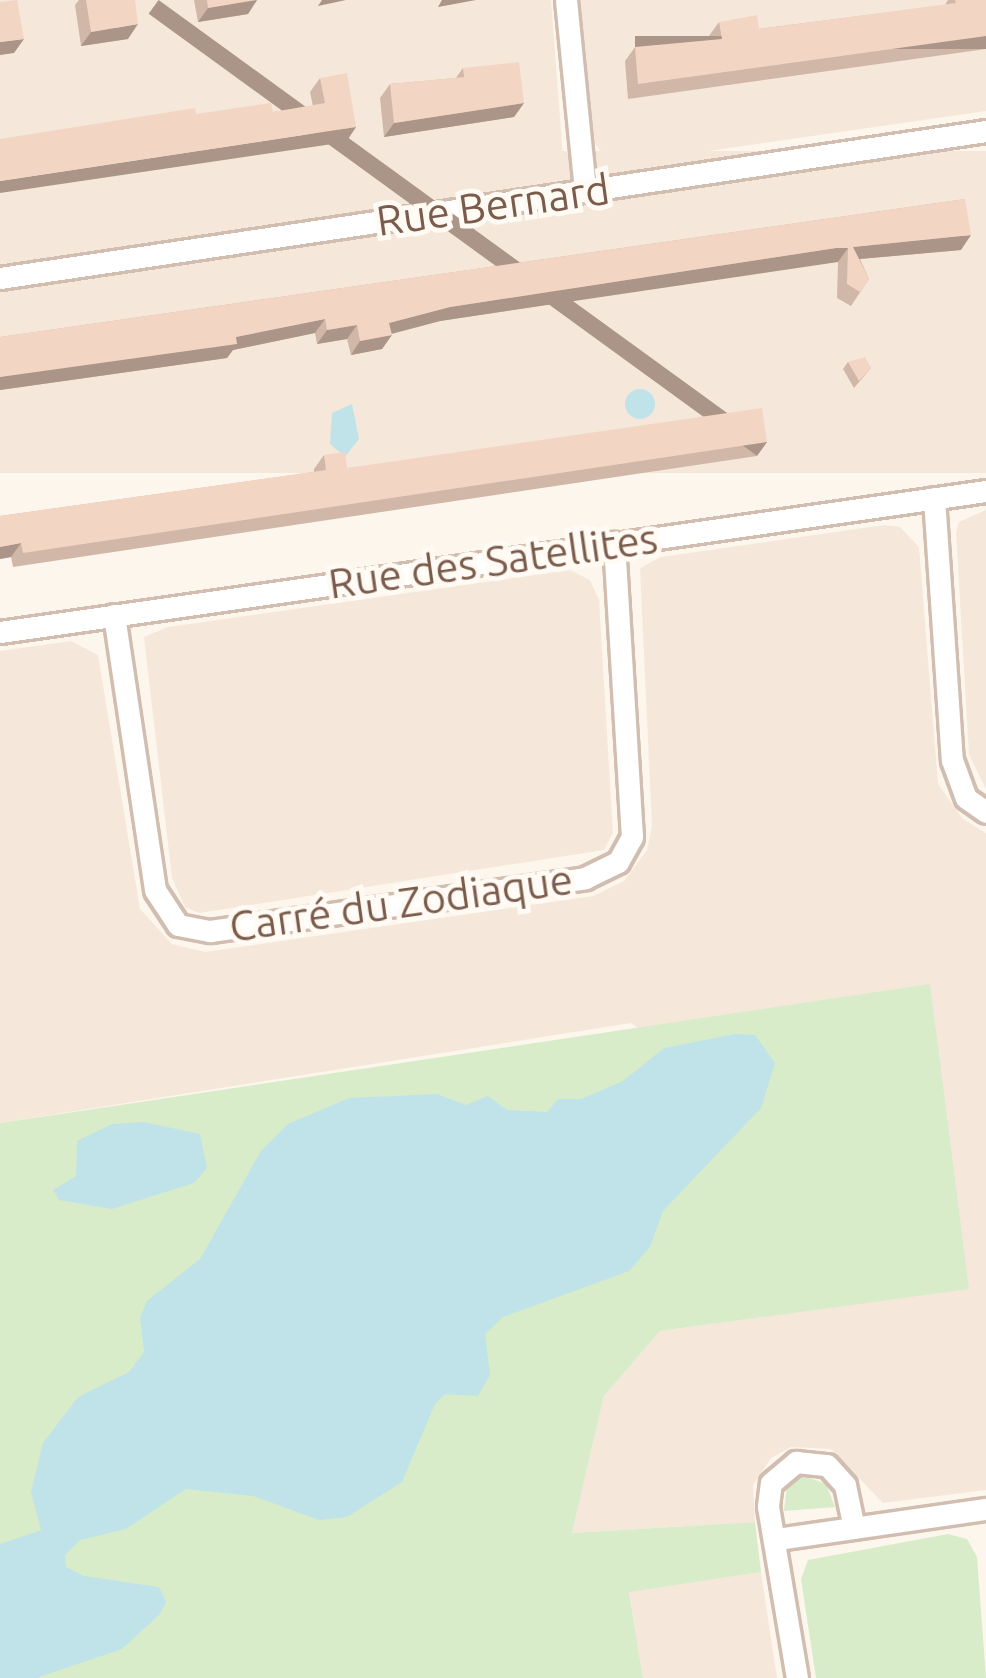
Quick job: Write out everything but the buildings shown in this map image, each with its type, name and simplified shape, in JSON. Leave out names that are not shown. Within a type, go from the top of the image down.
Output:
[{"type":"street","points":[[566,0],[585,191]]},
{"type":"street","name":"Rue Bernard","points":[[0,278],[986,131]]},
{"type":"street","name":"Rue des Satellites","points":[[0,632],[986,491]]},
{"type":"street","points":[[934,498],[952,760],[966,797],[986,812]]},
{"type":"street","name":"Carré du Zodiaque","points":[[114,616],[155,890],[178,925],[210,931],[585,878],[618,862],[632,837],[614,543]]},
{"type":"street","points":[[796,1678],[768,1495],[778,1473],[796,1462],[818,1461],[837,1474],[854,1528]]},
{"type":"street","points":[[777,1539],[986,1509]]},
{"type":"shaded area","points":[[0,0],[551,0],[563,157],[541,178],[0,258]]},
{"type":"shaded area","points":[[577,0],[986,0],[986,111],[612,165],[592,140]]},
{"type":"shaded area","points":[[0,151],[986,151],[986,473],[0,473]]},
{"type":"shaded area","points":[[986,510],[986,789],[969,755],[956,533],[959,522]]},
{"type":"shaded area","points":[[884,525],[900,527],[919,547],[938,784],[963,819],[986,833],[986,1490],[883,1503],[831,1449],[791,1447],[771,1458],[753,1485],[755,1522],[572,1533],[604,1396],[660,1331],[969,1288],[631,1023],[0,1123],[0,651],[71,641],[98,655],[140,909],[172,944],[205,952],[593,896],[624,881],[647,850],[652,826],[640,568],[661,557]]},
{"type":"shaded area","points":[[570,570],[590,580],[599,600],[613,833],[604,850],[199,913],[185,907],[172,878],[144,637],[168,627]]},
{"type":"shaded area","points":[[761,1572],[777,1678],[643,1678],[629,1591]]},
{"type":"green space","points":[[930,984],[969,1289],[660,1331],[604,1396],[572,1533],[755,1522],[761,1572],[629,1592],[643,1678],[0,1678],[0,1123]]},
{"type":"green space","points":[[802,1475],[826,1484],[835,1507],[784,1511],[787,1485]]},
{"type":"green space","points":[[948,1534],[967,1539],[977,1557],[986,1678],[816,1678],[801,1579],[808,1560]]},
{"type":"water","points":[[640,389],[651,393],[655,404],[651,415],[640,419],[629,415],[625,404],[629,393]]},
{"type":"water","points":[[352,404],[359,439],[345,457],[330,444],[332,413]]},
{"type":"water","points":[[735,1034],[755,1035],[775,1063],[761,1108],[663,1211],[650,1247],[629,1271],[503,1317],[485,1334],[490,1375],[478,1396],[445,1394],[435,1404],[402,1482],[347,1517],[319,1520],[253,1496],[186,1489],[126,1529],[80,1540],[65,1555],[66,1567],[84,1576],[159,1587],[166,1602],[159,1615],[122,1649],[36,1678],[0,1678],[0,1544],[41,1530],[31,1492],[43,1443],[78,1397],[129,1372],[144,1352],[140,1318],[147,1301],[200,1259],[261,1151],[288,1124],[349,1098],[437,1094],[466,1105],[488,1096],[507,1110],[547,1112],[558,1099],[581,1099],[623,1081],[664,1048]]},
{"type":"water","points":[[144,1122],[200,1134],[207,1168],[194,1183],[112,1209],[59,1200],[53,1190],[76,1176],[77,1141],[112,1124]]}]
